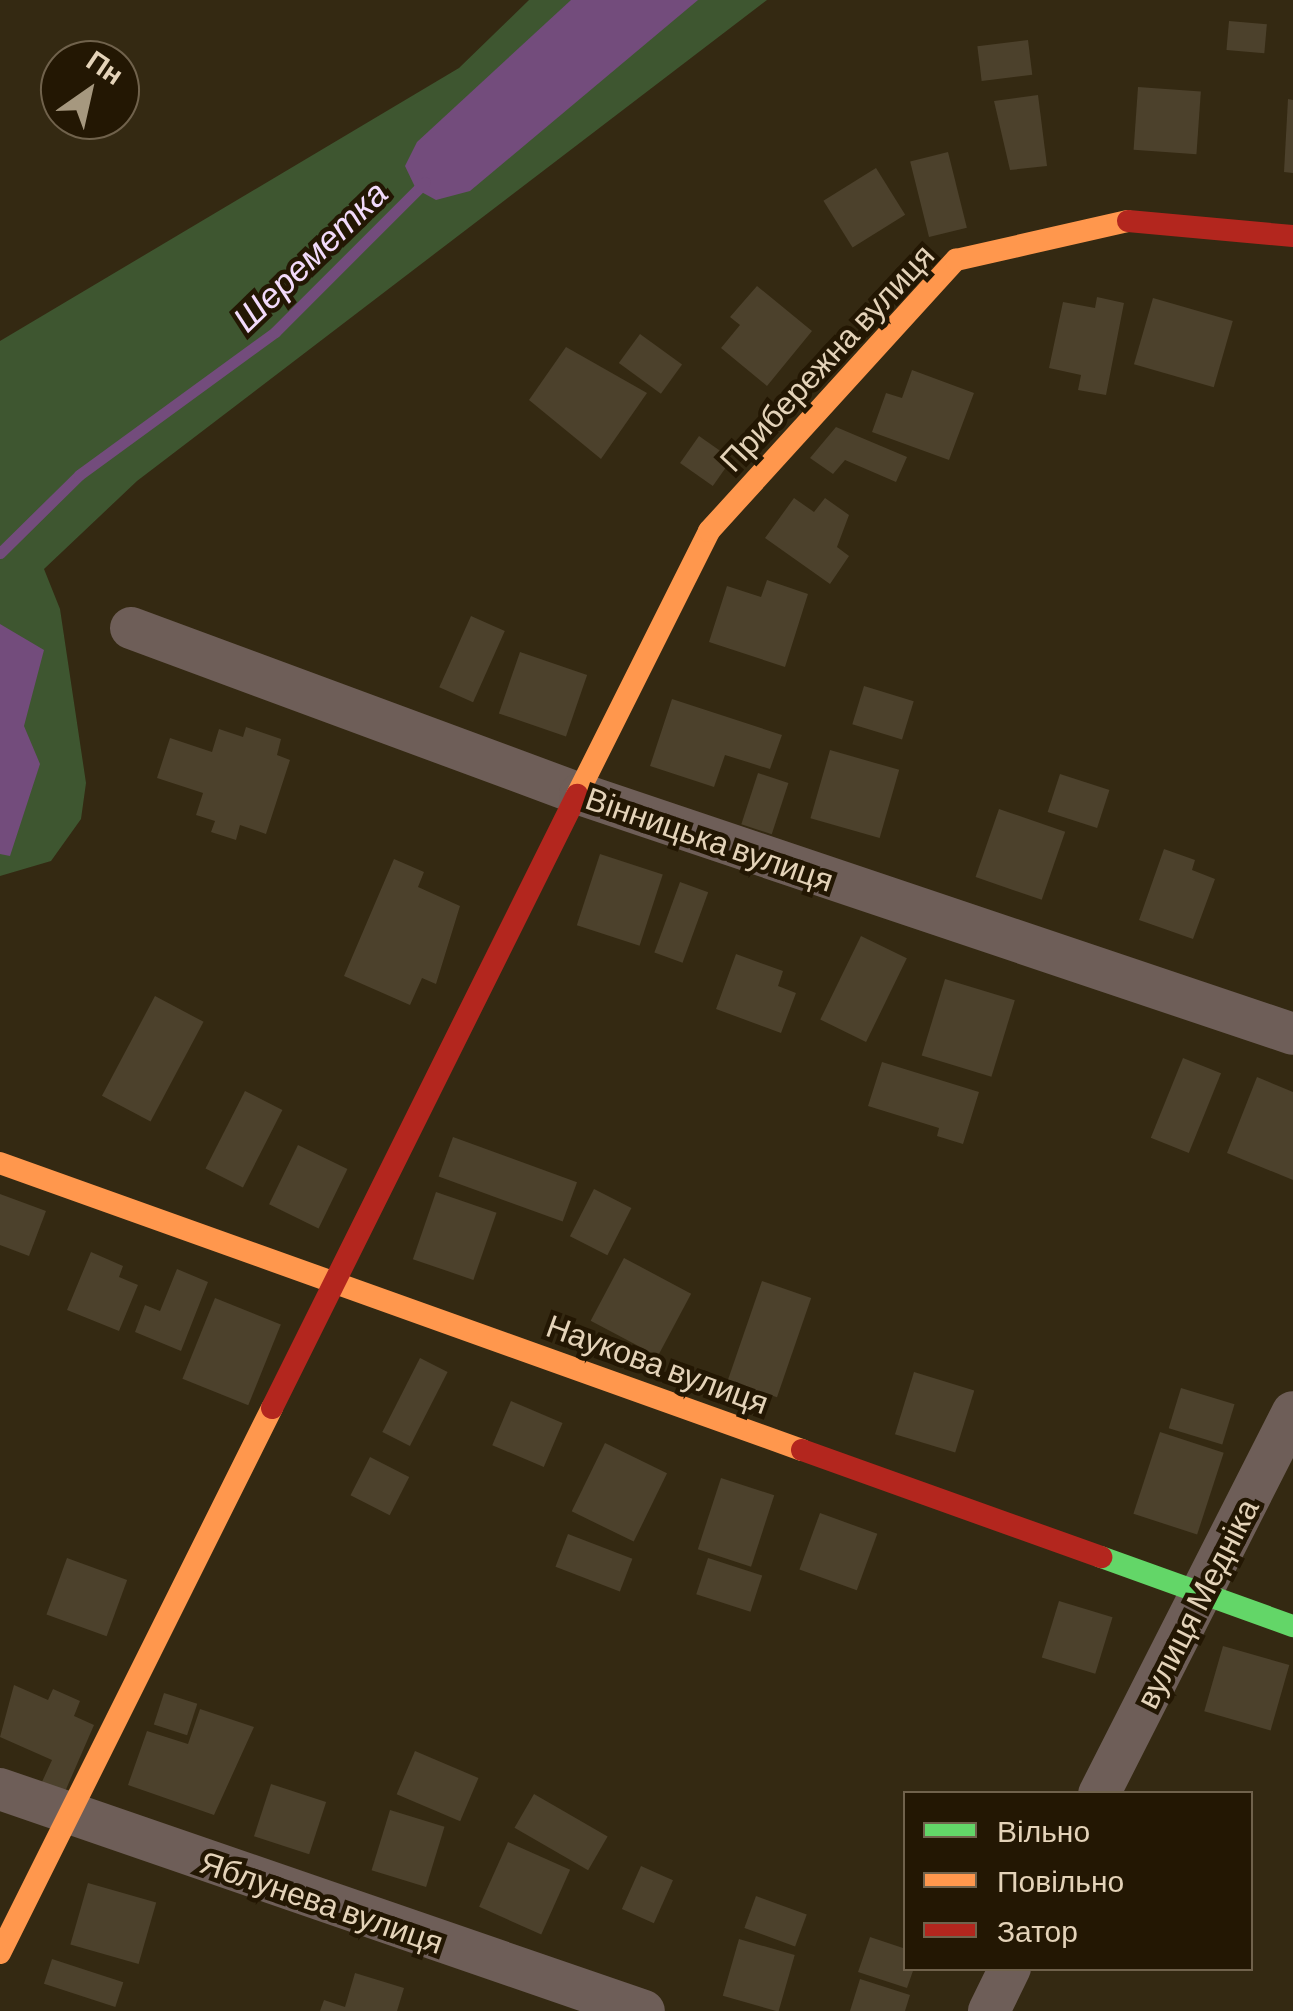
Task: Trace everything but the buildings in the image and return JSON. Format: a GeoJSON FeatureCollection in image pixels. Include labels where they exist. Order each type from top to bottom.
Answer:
{"type":"FeatureCollection","features":[{"type":"Feature","properties":{"kind":"street","name":"Прибережна вулиця"},"geometry":{"type":"LineString","coordinates":[[0,1954],[708,530],[956,260],[1124,222],[1293,236]]}},
{"type":"Feature","properties":{"kind":"street","name":"Вінницька вулиця"},"geometry":{"type":"LineString","coordinates":[[131,628],[580,794],[1293,1034]]}},
{"type":"Feature","properties":{"kind":"street","name":"Наукова вулиця"},"geometry":{"type":"LineString","coordinates":[[0,1163],[1293,1626]]}},
{"type":"Feature","properties":{"kind":"street","name":"вулиця Медніка"},"geometry":{"type":"LineString","coordinates":[[1101,1791],[1293,1412]]}},
{"type":"Feature","properties":{"kind":"street","name":"Яблунева вулиця"},"geometry":{"type":"LineString","coordinates":[[0,1790],[644,2011]]}},
{"type":"Feature","properties":{"kind":"street"},"geometry":{"type":"LineString","coordinates":[[988,2011],[1008,1971]]}},
{"type":"Feature","properties":{"kind":"green space"},"geometry":{"type":"Polygon","coordinates":[[[529,0],[767,0],[137,481],[44,569],[60,609],[86,783],[81,819],[51,861],[0,876],[0,341],[459,68],[529,0]]]}},
{"type":"Feature","properties":{"kind":"shaded area"},"geometry":{"type":"Polygon","coordinates":[[[571,0],[698,0],[470,191],[436,200],[416,189],[405,166],[417,142],[571,0]]]}},
{"type":"Feature","properties":{"kind":"shaded area"},"geometry":{"type":"Polygon","coordinates":[[[0,624],[44,650],[24,726],[40,764],[10,856],[0,854],[0,624]]]}},
{"type":"Feature","properties":{"kind":"waterway","name":"Шереметка"},"geometry":{"type":"LineString","coordinates":[[0,553],[79,475],[275,332],[425,182]]}},
{"type":"Feature","properties":{"kind":"traffic: fast"},"geometry":{"type":"LineString","coordinates":[[1101,1557],[1293,1626]]}},
{"type":"Feature","properties":{"kind":"traffic: slow"},"geometry":{"type":"LineString","coordinates":[[577,795],[709,531],[956,260],[1128,221]]}},
{"type":"Feature","properties":{"kind":"traffic: slow"},"geometry":{"type":"LineString","coordinates":[[0,1163],[802,1450]]}},
{"type":"Feature","properties":{"kind":"traffic: slow"},"geometry":{"type":"LineString","coordinates":[[0,1953],[272,1408]]}},
{"type":"Feature","properties":{"kind":"traffic: jam"},"geometry":{"type":"LineString","coordinates":[[1128,221],[1293,236]]}},
{"type":"Feature","properties":{"kind":"traffic: jam"},"geometry":{"type":"LineString","coordinates":[[272,1408],[577,795]]}},
{"type":"Feature","properties":{"kind":"traffic: jam"},"geometry":{"type":"LineString","coordinates":[[802,1450],[1101,1557]]}}]}
